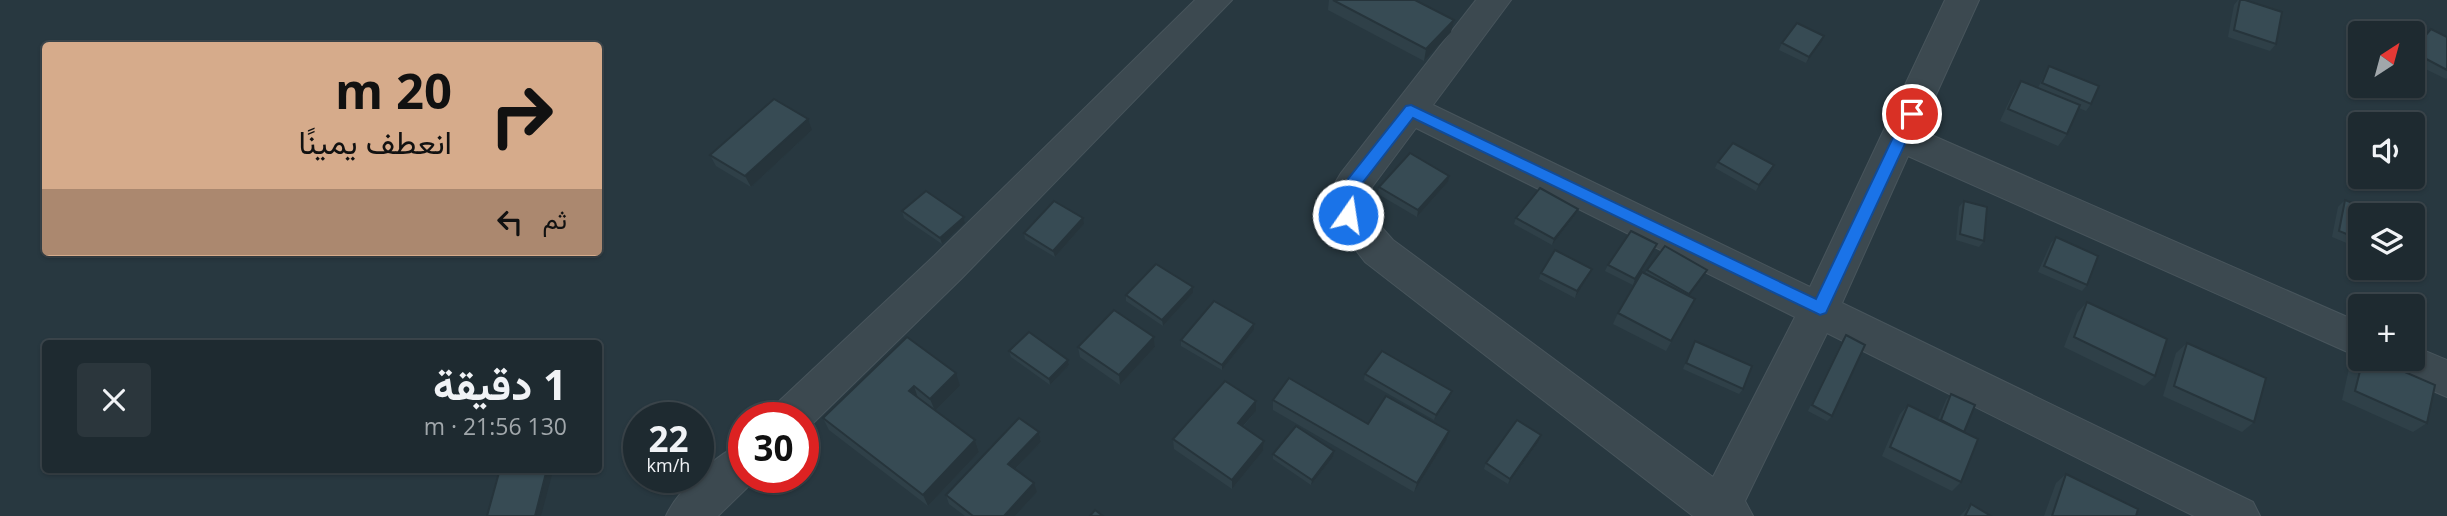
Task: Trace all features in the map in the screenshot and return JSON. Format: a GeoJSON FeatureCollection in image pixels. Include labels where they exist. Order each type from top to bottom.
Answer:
{"type":"FeatureCollection","features":[{"type":"Feature","properties":{"kind":"street"},"geometry":{"type":"LineString","coordinates":[[807,402],[958,257],[1215,0]]}},
{"type":"Feature","properties":{"kind":"street"},"geometry":{"type":"LineString","coordinates":[[1494,0],[1354,183],[1348,215],[1379,251],[1722,514],[1901,137],[1962,0]]}},
{"type":"Feature","properties":{"kind":"street"},"geometry":{"type":"LineString","coordinates":[[1411,110],[1820,308],[2238,516]]}},
{"type":"Feature","properties":{"kind":"street"},"geometry":{"type":"LineString","coordinates":[[1901,137],[2348,335]]}},
{"type":"Feature","properties":{"kind":"street"},"geometry":{"type":"LineString","coordinates":[[2425,369],[2447,379]]}},
{"type":"Feature","properties":{"kind":"street"},"geometry":{"type":"LineString","coordinates":[[695,514],[728,479]]}},
{"type":"Feature","properties":{"kind":"building"},"geometry":{"type":"Polygon","coordinates":[[[1333,0],[1415,0],[1454,20],[1426,49],[1333,0]]]}},
{"type":"Feature","properties":{"kind":"building"},"geometry":{"type":"Polygon","coordinates":[[[2240,0],[2282,12],[2276,44],[2234,30],[2240,0]]]}},
{"type":"Feature","properties":{"kind":"building"},"geometry":{"type":"Polygon","coordinates":[[[1797,23],[1824,36],[1809,57],[1782,43],[1797,23]]]}},
{"type":"Feature","properties":{"kind":"building"},"geometry":{"type":"Polygon","coordinates":[[[2431,29],[2447,37],[2447,70],[2426,59],[2426,35],[2431,29]]]}},
{"type":"Feature","properties":{"kind":"building"},"geometry":{"type":"Polygon","coordinates":[[[2049,66],[2099,86],[2091,104],[2042,83],[2049,66]]]}},
{"type":"Feature","properties":{"kind":"building"},"geometry":{"type":"Polygon","coordinates":[[[2021,81],[2080,105],[2067,134],[2008,109],[2021,81]]]}},
{"type":"Feature","properties":{"kind":"building"},"geometry":{"type":"Polygon","coordinates":[[[774,99],[808,119],[745,176],[710,155],[774,99]]]}},
{"type":"Feature","properties":{"kind":"building"},"geometry":{"type":"Polygon","coordinates":[[[1733,143],[1774,165],[1759,185],[1718,162],[1733,143]]]}},
{"type":"Feature","properties":{"kind":"building"},"geometry":{"type":"Polygon","coordinates":[[[1410,153],[1449,176],[1418,210],[1379,187],[1410,153]]]}},
{"type":"Feature","properties":{"kind":"building"},"geometry":{"type":"Polygon","coordinates":[[[1540,188],[1578,209],[1554,239],[1516,218],[1540,188]]]}},
{"type":"Feature","properties":{"kind":"building"},"geometry":{"type":"Polygon","coordinates":[[[926,191],[964,217],[940,238],[902,211],[926,191]]]}},
{"type":"Feature","properties":{"kind":"building"},"geometry":{"type":"Polygon","coordinates":[[[2345,200],[2353,203],[2348,203],[2348,235],[2339,231],[2345,200]]]}},
{"type":"Feature","properties":{"kind":"building"},"geometry":{"type":"Polygon","coordinates":[[[1054,201],[1083,218],[1053,251],[1024,233],[1054,201]]]}},
{"type":"Feature","properties":{"kind":"building"},"geometry":{"type":"Polygon","coordinates":[[[1964,201],[1987,207],[1984,241],[1960,234],[1964,201]]]}},
{"type":"Feature","properties":{"kind":"building"},"geometry":{"type":"Polygon","coordinates":[[[1631,231],[1657,244],[1635,279],[1608,265],[1631,231]]]}},
{"type":"Feature","properties":{"kind":"building"},"geometry":{"type":"Polygon","coordinates":[[[2056,237],[2098,256],[2087,285],[2044,266],[2056,237]]]}},
{"type":"Feature","properties":{"kind":"building"},"geometry":{"type":"Polygon","coordinates":[[[1665,246],[1707,270],[1689,294],[1647,270],[1665,246]]]}},
{"type":"Feature","properties":{"kind":"building"},"geometry":{"type":"Polygon","coordinates":[[[1555,250],[1592,269],[1577,291],[1541,273],[1555,250]]]}},
{"type":"Feature","properties":{"kind":"building"},"geometry":{"type":"Polygon","coordinates":[[[1156,264],[1193,287],[1162,320],[1126,295],[1156,264]]]}},
{"type":"Feature","properties":{"kind":"building"},"geometry":{"type":"Polygon","coordinates":[[[1642,272],[1695,299],[1671,341],[1618,313],[1642,272]]]}},
{"type":"Feature","properties":{"kind":"building"},"geometry":{"type":"Polygon","coordinates":[[[1214,301],[1254,324],[1222,365],[1181,340],[1214,301]]]}},
{"type":"Feature","properties":{"kind":"building"},"geometry":{"type":"Polygon","coordinates":[[[2087,302],[2167,339],[2155,376],[2074,337],[2087,302]]]}},
{"type":"Feature","properties":{"kind":"building"},"geometry":{"type":"Polygon","coordinates":[[[1114,310],[1154,337],[1119,375],[1078,347],[1114,310]]]}},
{"type":"Feature","properties":{"kind":"building"},"geometry":{"type":"Polygon","coordinates":[[[1029,332],[1068,360],[1049,379],[1009,351],[1029,332]]]}},
{"type":"Feature","properties":{"kind":"building"},"geometry":{"type":"Polygon","coordinates":[[[1846,335],[1865,345],[1832,416],[1812,405],[1846,335]]]}},
{"type":"Feature","properties":{"kind":"building"},"geometry":{"type":"Polygon","coordinates":[[[907,337],[956,373],[930,399],[914,386],[909,391],[975,440],[923,495],[823,418],[907,337]]]}},
{"type":"Feature","properties":{"kind":"building"},"geometry":{"type":"Polygon","coordinates":[[[1695,341],[1752,366],[1743,389],[1686,363],[1695,341]]]}},
{"type":"Feature","properties":{"kind":"building"},"geometry":{"type":"Polygon","coordinates":[[[2187,343],[2266,378],[2254,422],[2174,386],[2187,343]]]}},
{"type":"Feature","properties":{"kind":"building"},"geometry":{"type":"Polygon","coordinates":[[[1382,351],[1452,391],[1436,415],[1365,374],[1382,351]]]}},
{"type":"Feature","properties":{"kind":"building"},"geometry":{"type":"Polygon","coordinates":[[[2360,371],[2403,371],[2435,385],[2427,423],[2355,391],[2360,371]]]}},
{"type":"Feature","properties":{"kind":"building"},"geometry":{"type":"Polygon","coordinates":[[[1289,378],[1368,424],[1386,396],[1449,431],[1417,483],[1273,400],[1289,378]]]}},
{"type":"Feature","properties":{"kind":"building"},"geometry":{"type":"Polygon","coordinates":[[[1225,381],[1256,401],[1238,423],[1264,441],[1232,480],[1173,439],[1225,381]]]}},
{"type":"Feature","properties":{"kind":"building"},"geometry":{"type":"Polygon","coordinates":[[[1951,394],[1975,405],[1964,432],[1941,420],[1951,394]]]}},
{"type":"Feature","properties":{"kind":"building"},"geometry":{"type":"Polygon","coordinates":[[[1908,405],[1978,439],[1961,482],[1890,447],[1908,405]]]}},
{"type":"Feature","properties":{"kind":"building"},"geometry":{"type":"Polygon","coordinates":[[[1019,418],[1039,432],[1008,464],[1034,483],[1004,516],[973,516],[946,495],[1019,418]]]}},
{"type":"Feature","properties":{"kind":"building"},"geometry":{"type":"Polygon","coordinates":[[[1517,420],[1541,435],[1510,479],[1486,463],[1517,420]]]}},
{"type":"Feature","properties":{"kind":"building"},"geometry":{"type":"Polygon","coordinates":[[[1296,426],[1334,451],[1312,480],[1273,454],[1296,426]]]}},
{"type":"Feature","properties":{"kind":"building"},"geometry":{"type":"Polygon","coordinates":[[[499,473],[546,473],[535,516],[487,516],[499,473]]]}},
{"type":"Feature","properties":{"kind":"building"},"geometry":{"type":"Polygon","coordinates":[[[2066,474],[2138,509],[2136,516],[2052,516],[2066,474]]]}},
{"type":"Feature","properties":{"kind":"building"},"geometry":{"type":"Polygon","coordinates":[[[1971,504],[1991,516],[1965,516],[1971,504]]]}},
{"type":"Feature","properties":{"kind":"building"},"geometry":{"type":"Polygon","coordinates":[[[1095,510],[1103,516],[1090,516],[1095,510]]]}},
{"type":"Feature","properties":{"kind":"route"},"geometry":{"type":"LineString","coordinates":[[1348,215],[1354,183],[1411,110],[1820,308],[1912,114]]}}]}
